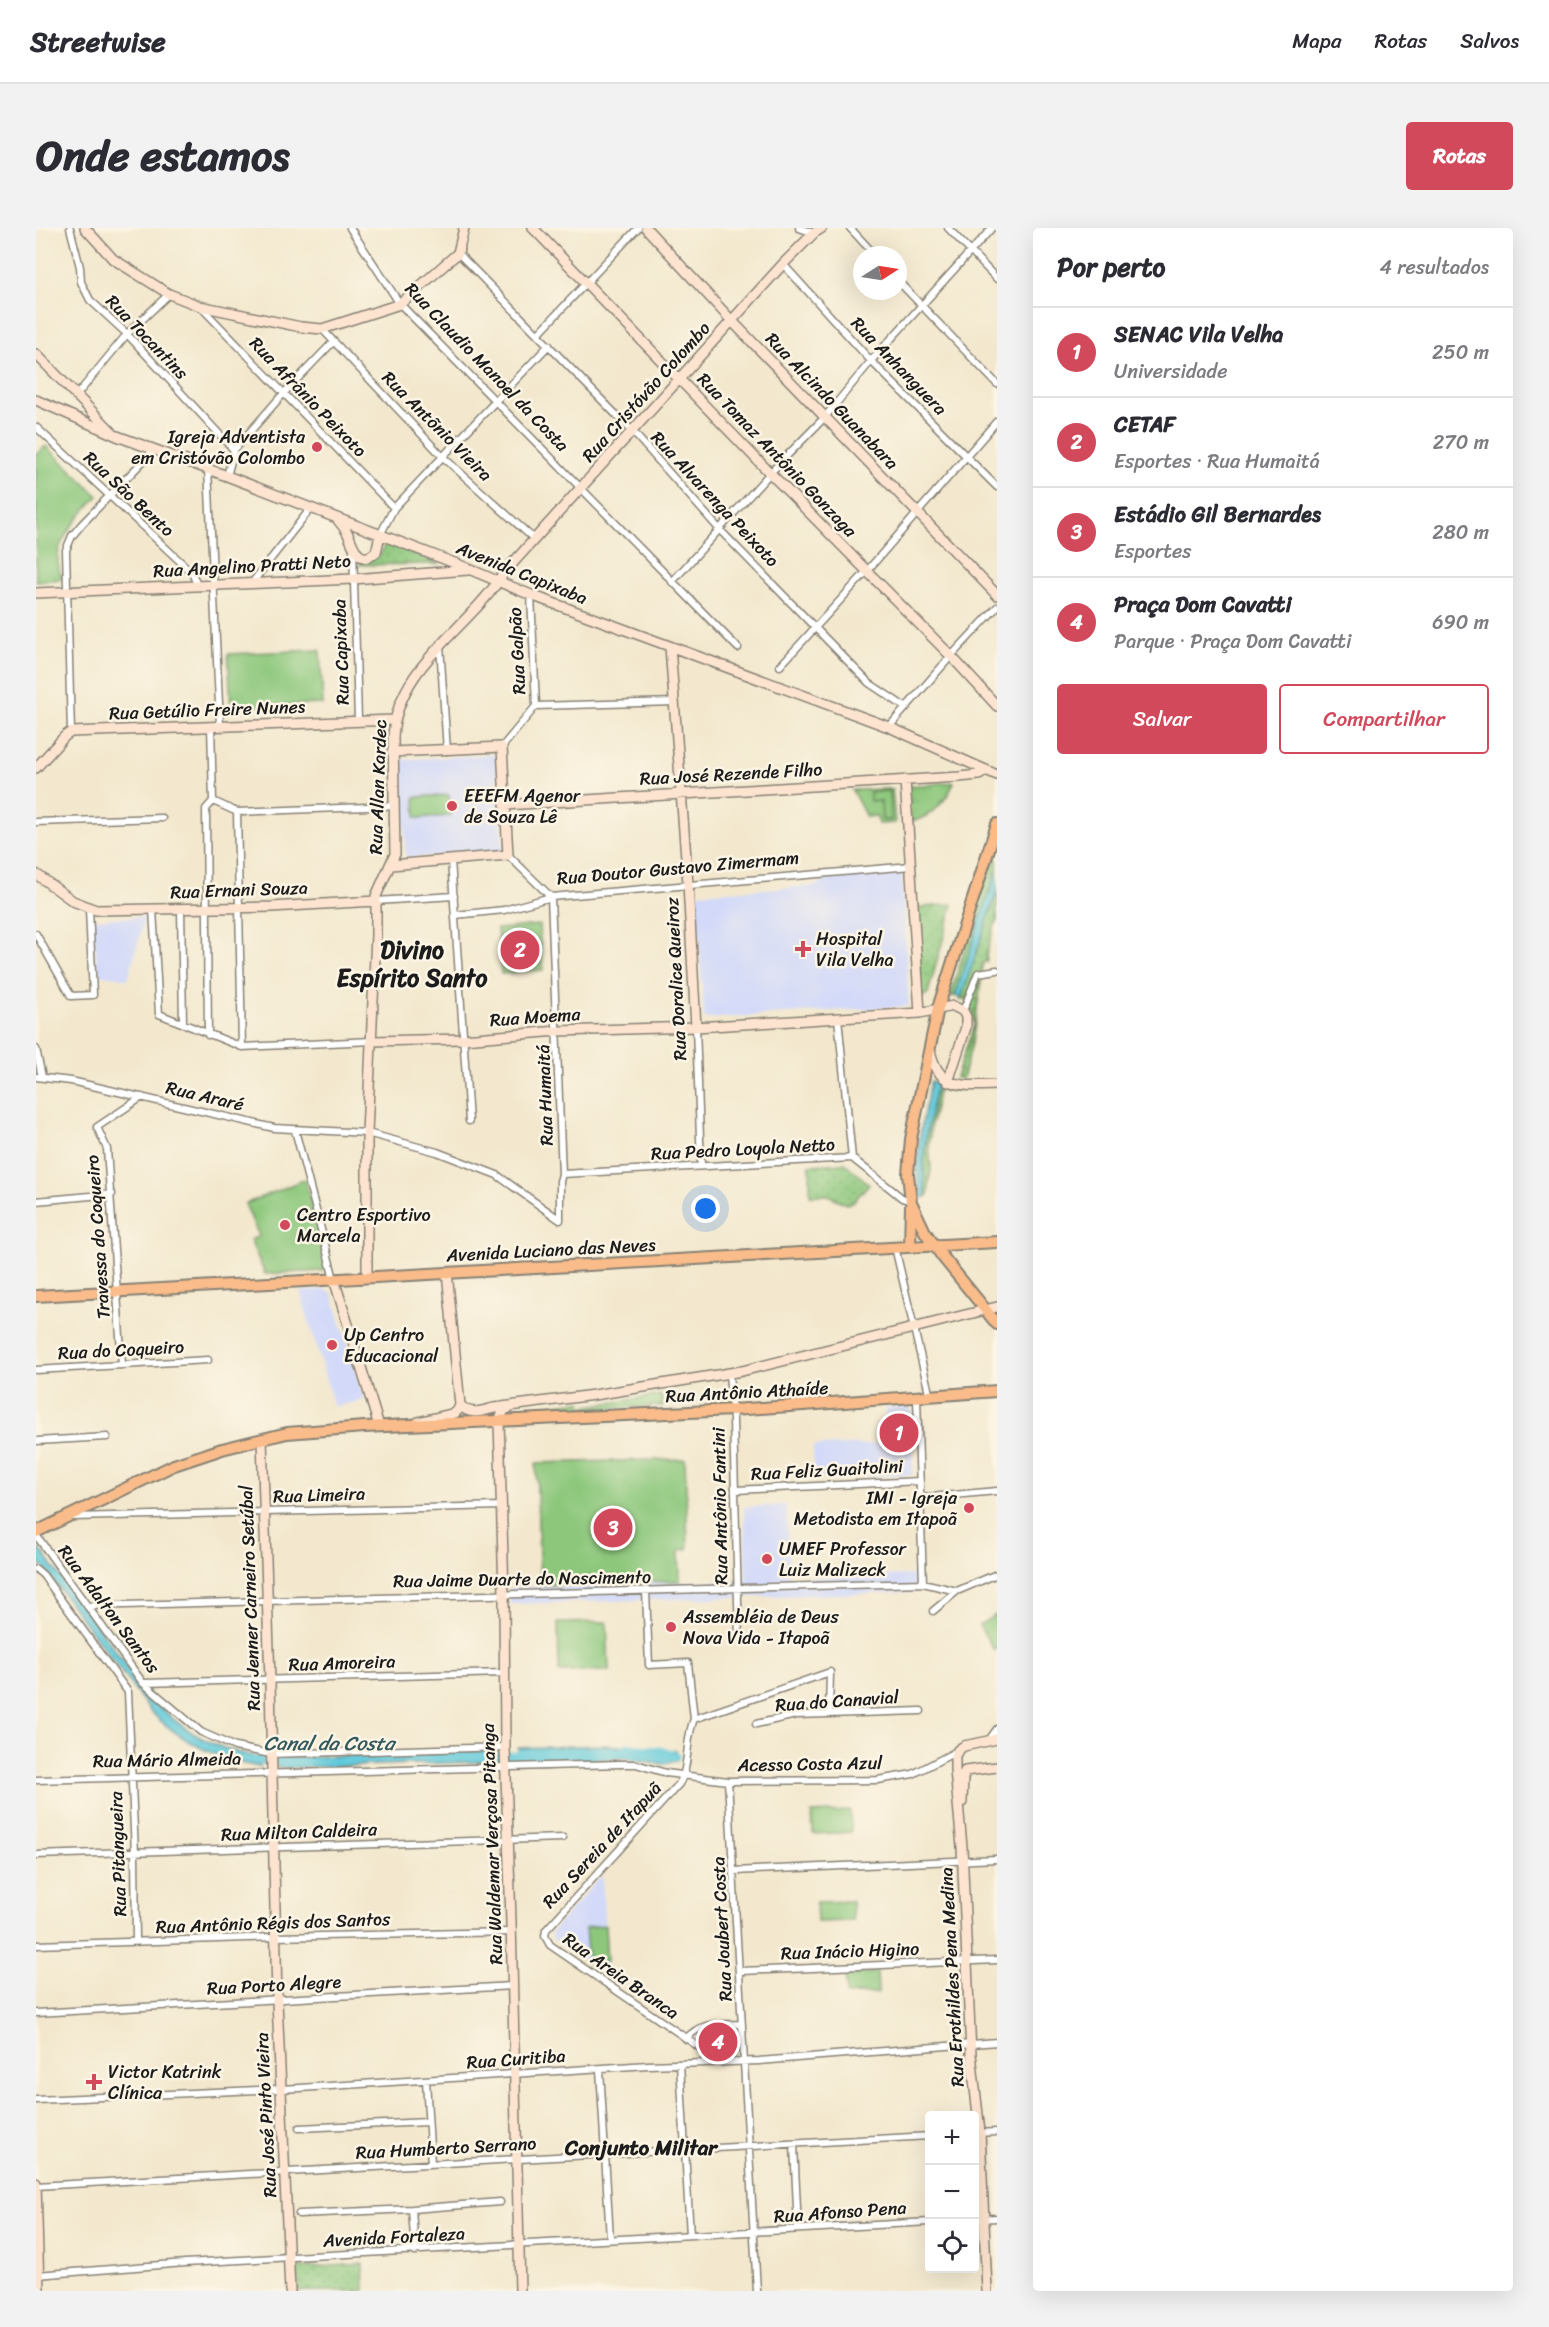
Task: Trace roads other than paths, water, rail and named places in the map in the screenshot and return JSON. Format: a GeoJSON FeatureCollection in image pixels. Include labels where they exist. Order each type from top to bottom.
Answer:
{"type":"FeatureCollection","features":[{"type":"Feature","properties":{"kind":"main road"},"geometry":{"type":"LineString","coordinates":[[910,1246],[911,1202],[908,1181],[910,1149],[929,1048],[938,1008],[997,824]]}},
{"type":"Feature","properties":{"kind":"main road"},"geometry":{"type":"LineString","coordinates":[[911,1202],[934,1245],[997,1324]]}},
{"type":"Feature","properties":{"kind":"main road","name":"Avenida Luciano das Neves"},"geometry":{"type":"LineString","coordinates":[[36,1296],[997,1242]]}},
{"type":"Feature","properties":{"kind":"main road","name":"Rua Antônio Athaíde"},"geometry":{"type":"LineString","coordinates":[[36,1533],[174,1465],[287,1433],[379,1426],[732,1410],[997,1391]]}},
{"type":"Feature","properties":{"kind":"main road"},"geometry":{"type":"LineString","coordinates":[[946,1396],[997,1398]]}},
{"type":"Feature","properties":{"kind":"street","name":"Rua Tocantins"},"geometry":{"type":"LineString","coordinates":[[70,228],[81,282],[90,300],[127,334],[234,450]]}},
{"type":"Feature","properties":{"kind":"street"},"geometry":{"type":"LineString","coordinates":[[85,228],[113,259],[169,294],[200,306],[301,327],[322,328],[400,304],[458,254],[464,228]]}},
{"type":"Feature","properties":{"kind":"street","name":"Rua Claudio Manoel da Costa"},"geometry":{"type":"LineString","coordinates":[[350,228],[400,304],[738,648]]}},
{"type":"Feature","properties":{"kind":"street","name":"Rua Tomaz Antônio Gonzaga"},"geometry":{"type":"LineString","coordinates":[[533,228],[951,656],[997,706]]}},
{"type":"Feature","properties":{"kind":"street"},"geometry":{"type":"LineString","coordinates":[[538,334],[638,228]]}},
{"type":"Feature","properties":{"kind":"street","name":"Rua Alcindo Guanabara"},"geometry":{"type":"LineString","coordinates":[[646,228],[732,321],[997,595]]}},
{"type":"Feature","properties":{"kind":"street"},"geometry":{"type":"LineString","coordinates":[[799,228],[818,231]]}},
{"type":"Feature","properties":{"kind":"street"},"geometry":{"type":"LineString","coordinates":[[850,228],[866,246]]}},
{"type":"Feature","properties":{"kind":"street"},"geometry":{"type":"LineString","coordinates":[[948,228],[997,279]]}},
{"type":"Feature","properties":{"kind":"street"},"geometry":{"type":"LineString","coordinates":[[672,582],[770,473],[825,417],[872,361],[992,228]]}},
{"type":"Feature","properties":{"kind":"street","name":"Rua Cristóvão Colombo"},"geometry":{"type":"LineString","coordinates":[[498,582],[783,264],[818,231]]}},
{"type":"Feature","properties":{"kind":"street","name":"Rua Alvarenga Peixoto"},"geometry":{"type":"LineString","coordinates":[[458,254],[633,432],[720,530],[816,626],[868,683],[905,707]]}},
{"type":"Feature","properties":{"kind":"street","name":"Rua Anhanguera"},"geometry":{"type":"LineString","coordinates":[[783,264],[872,361],[997,487]]}},
{"type":"Feature","properties":{"kind":"street"},"geometry":{"type":"LineString","coordinates":[[907,291],[997,384]]}},
{"type":"Feature","properties":{"kind":"street"},"geometry":{"type":"LineString","coordinates":[[62,413],[70,409],[76,396],[127,334],[169,294]]}},
{"type":"Feature","properties":{"kind":"street","name":"Rua Afrânio Peixoto"},"geometry":{"type":"LineString","coordinates":[[200,306],[394,508]]}},
{"type":"Feature","properties":{"kind":"street","name":"Rua Antõnio Vieira"},"geometry":{"type":"LineString","coordinates":[[322,328],[443,457],[535,540]]}},
{"type":"Feature","properties":{"kind":"street"},"geometry":{"type":"LineString","coordinates":[[227,476],[234,450],[334,341]]}},
{"type":"Feature","properties":{"kind":"street"},"geometry":{"type":"LineString","coordinates":[[337,518],[346,530],[353,547],[361,556],[373,555],[394,508],[549,345]]}},
{"type":"Feature","properties":{"kind":"street"},"geometry":{"type":"LineString","coordinates":[[36,354],[117,436]]}},
{"type":"Feature","properties":{"kind":"street","name":"Avenida Capixaba"},"geometry":{"type":"LineString","coordinates":[[36,400],[117,436],[208,468],[531,595],[889,727],[997,775]]}},
{"type":"Feature","properties":{"kind":"street"},"geometry":{"type":"LineString","coordinates":[[780,666],[867,571],[997,421]]}},
{"type":"Feature","properties":{"kind":"street","name":"Rua São Bento"},"geometry":{"type":"LineString","coordinates":[[36,427],[184,565],[193,575],[197,585]]}},
{"type":"Feature","properties":{"kind":"street"},"geometry":{"type":"LineString","coordinates":[[36,768],[71,732],[66,550],[72,536],[82,524],[154,450]]}},
{"type":"Feature","properties":{"kind":"street"},"geometry":{"type":"LineString","coordinates":[[208,468],[215,726],[213,801],[206,809],[208,1035]]}},
{"type":"Feature","properties":{"kind":"street"},"geometry":{"type":"LineString","coordinates":[[251,584],[311,508]]}},
{"type":"Feature","properties":{"kind":"street","name":"Rua Capixaba"},"geometry":{"type":"LineString","coordinates":[[353,547],[358,720]]}},
{"type":"Feature","properties":{"kind":"street","name":"Rua Angelino Pratti Neto"},"geometry":{"type":"LineString","coordinates":[[36,593],[353,579],[469,570]]}},
{"type":"Feature","properties":{"kind":"street","name":"Rua Allan Kardec"},"geometry":{"type":"LineString","coordinates":[[367,1277],[368,1133],[376,896],[391,865],[395,848],[392,752],[394,720],[407,688],[440,645],[498,582]]}},
{"type":"Feature","properties":{"kind":"street","name":"Rua Galpão"},"geometry":{"type":"LineString","coordinates":[[531,595],[536,706]]}},
{"type":"Feature","properties":{"kind":"street"},"geometry":{"type":"LineString","coordinates":[[889,727],[997,607]]}},
{"type":"Feature","properties":{"kind":"street"},"geometry":{"type":"LineString","coordinates":[[440,645],[447,751]]}},
{"type":"Feature","properties":{"kind":"street","name":"Rua Doralice Queiroz"},"geometry":{"type":"LineString","coordinates":[[670,646],[688,884],[701,1166]]}},
{"type":"Feature","properties":{"kind":"street"},"geometry":{"type":"LineString","coordinates":[[391,865],[508,855],[502,747],[536,706],[675,702]]}},
{"type":"Feature","properties":{"kind":"street","name":"Rua Getúlio Freire Nunes"},"geometry":{"type":"LineString","coordinates":[[71,732],[394,720]]}},
{"type":"Feature","properties":{"kind":"street"},"geometry":{"type":"LineString","coordinates":[[392,752],[502,747]]}},
{"type":"Feature","properties":{"kind":"street"},"geometry":{"type":"LineString","coordinates":[[958,777],[971,764]]}},
{"type":"Feature","properties":{"kind":"street","name":"Rua José Rezende Filho"},"geometry":{"type":"LineString","coordinates":[[505,805],[958,777],[979,775],[986,770]]}},
{"type":"Feature","properties":{"kind":"street"},"geometry":{"type":"LineString","coordinates":[[905,780],[920,1013],[929,1019],[933,1029]]}},
{"type":"Feature","properties":{"kind":"street"},"geometry":{"type":"LineString","coordinates":[[213,801],[237,812],[394,806]]}},
{"type":"Feature","properties":{"kind":"street"},"geometry":{"type":"LineString","coordinates":[[237,812],[242,1047]]}},
{"type":"Feature","properties":{"kind":"street"},"geometry":{"type":"LineString","coordinates":[[37,821],[162,818]]}},
{"type":"Feature","properties":{"kind":"street","name":"Rua Doutor Gustavo Zimermam"},"geometry":{"type":"LineString","coordinates":[[508,855],[551,897],[911,866]]}},
{"type":"Feature","properties":{"kind":"street"},"geometry":{"type":"LineString","coordinates":[[451,860],[468,1121]]}},
{"type":"Feature","properties":{"kind":"street"},"geometry":{"type":"LineString","coordinates":[[36,874],[73,901],[89,909],[93,995],[71,996],[36,934]]}},
{"type":"Feature","properties":{"kind":"street","name":"Rua Ernani Souza"},"geometry":{"type":"LineString","coordinates":[[89,909],[238,907],[454,896]]}},
{"type":"Feature","properties":{"kind":"street"},"geometry":{"type":"LineString","coordinates":[[455,915],[504,910],[551,897]]}},
{"type":"Feature","properties":{"kind":"street","name":"Rua Humaitá"},"geometry":{"type":"LineString","coordinates":[[551,897],[562,1174],[560,1220]]}},
{"type":"Feature","properties":{"kind":"street"},"geometry":{"type":"LineString","coordinates":[[181,908],[183,1023]]}},
{"type":"Feature","properties":{"kind":"street","name":"Rua Moema"},"geometry":{"type":"LineString","coordinates":[[153,909],[159,1014],[242,1047],[463,1039],[558,1031],[696,1027],[920,1013],[938,1008]]}},
{"type":"Feature","properties":{"kind":"street"},"geometry":{"type":"LineString","coordinates":[[963,1011],[978,973],[997,970]]}},
{"type":"Feature","properties":{"kind":"street"},"geometry":{"type":"LineString","coordinates":[[938,1008],[953,1006],[963,1011],[966,1017],[966,1027],[948,1082]]}},
{"type":"Feature","properties":{"kind":"street"},"geometry":{"type":"LineString","coordinates":[[838,1018],[852,1158]]}},
{"type":"Feature","properties":{"kind":"street"},"geometry":{"type":"LineString","coordinates":[[929,1048],[934,1063],[948,1082],[960,1086],[997,1085]]}},
{"type":"Feature","properties":{"kind":"street"},"geometry":{"type":"LineString","coordinates":[[36,1049],[39,1077]]}},
{"type":"Feature","properties":{"kind":"street","name":"Rua Araré"},"geometry":{"type":"LineString","coordinates":[[39,1077],[142,1096],[274,1128],[368,1133],[437,1152],[497,1175],[560,1220]]}},
{"type":"Feature","properties":{"kind":"street","name":"Travessa do Coqueiro"},"geometry":{"type":"LineString","coordinates":[[122,1365],[112,1194],[107,1149],[97,1127],[142,1096]]}},
{"type":"Feature","properties":{"kind":"street"},"geometry":{"type":"LineString","coordinates":[[295,1130],[334,1279],[379,1426]]}},
{"type":"Feature","properties":{"kind":"street","name":"Rua Pedro Loyola Netto"},"geometry":{"type":"LineString","coordinates":[[562,1174],[852,1158],[902,1198],[911,1202]]}},
{"type":"Feature","properties":{"kind":"street"},"geometry":{"type":"LineString","coordinates":[[36,1201],[112,1194]]}},
{"type":"Feature","properties":{"kind":"street"},"geometry":{"type":"LineString","coordinates":[[895,1247],[930,1396]]}},
{"type":"Feature","properties":{"kind":"street"},"geometry":{"type":"LineString","coordinates":[[414,1425],[427,1419],[455,1413],[460,1405],[447,1272]]}},
{"type":"Feature","properties":{"kind":"street"},"geometry":{"type":"LineString","coordinates":[[460,1405],[472,1412],[729,1374],[997,1308]]}},
{"type":"Feature","properties":{"kind":"street","name":"Rua do Coqueiro"},"geometry":{"type":"LineString","coordinates":[[36,1370],[208,1360]]}},
{"type":"Feature","properties":{"kind":"street","name":"Rua Antônio Fantini"},"geometry":{"type":"LineString","coordinates":[[729,1374],[736,1490],[739,1638]]}},
{"type":"Feature","properties":{"kind":"street"},"geometry":{"type":"LineString","coordinates":[[917,1398],[923,1583]]}},
{"type":"Feature","properties":{"kind":"street"},"geometry":{"type":"LineString","coordinates":[[499,1421],[504,1410],[516,1405]]}},
{"type":"Feature","properties":{"kind":"street","name":"Rua Waldemar Verçosa Pitanga"},"geometry":{"type":"LineString","coordinates":[[499,1421],[504,1594],[505,1749],[512,1932],[520,2291]]}},
{"type":"Feature","properties":{"kind":"street"},"geometry":{"type":"LineString","coordinates":[[36,1441],[107,1437]]}},
{"type":"Feature","properties":{"kind":"street","name":"Rua Jenner Carneiro Setúbal"},"geometry":{"type":"LineString","coordinates":[[262,1439],[275,1936]]}},
{"type":"Feature","properties":{"kind":"street","name":"Rua Feliz Guaitolini"},"geometry":{"type":"LineString","coordinates":[[736,1490],[920,1481]]}},
{"type":"Feature","properties":{"kind":"street"},"geometry":{"type":"LineString","coordinates":[[920,1498],[997,1491]]}},
{"type":"Feature","properties":{"kind":"street","name":"Rua Limeira"},"geometry":{"type":"LineString","coordinates":[[65,1518],[502,1506]]}},
{"type":"Feature","properties":{"kind":"street","name":"Rua Adalton Santos"},"geometry":{"type":"LineString","coordinates":[[36,1533],[143,1683],[201,1732],[235,1747],[271,1756],[505,1749]]}},
{"type":"Feature","properties":{"kind":"street","name":"Rua Adalton Santos"},"geometry":{"type":"LineString","coordinates":[[36,1569],[43,1575],[126,1686],[128,1693]]}},
{"type":"Feature","properties":{"kind":"street"},"geometry":{"type":"LineString","coordinates":[[933,1611],[957,1591],[997,1574]]}},
{"type":"Feature","properties":{"kind":"street","name":"Rua Jaime Duarte do Nascimento"},"geometry":{"type":"LineString","coordinates":[[87,1606],[923,1583],[957,1591]]}},
{"type":"Feature","properties":{"kind":"street"},"geometry":{"type":"LineString","coordinates":[[646,1591],[649,1665],[688,1664],[693,1719],[689,1731],[683,1775]]}},
{"type":"Feature","properties":{"kind":"street"},"geometry":{"type":"LineString","coordinates":[[693,1719],[759,1694],[830,1672],[829,1714]]}},
{"type":"Feature","properties":{"kind":"street","name":"Rua Amoreira"},"geometry":{"type":"LineString","coordinates":[[143,1683],[505,1673]]}},
{"type":"Feature","properties":{"kind":"street","name":"Rua Pitangueira"},"geometry":{"type":"LineString","coordinates":[[128,1693],[135,1853],[136,1941]]}},
{"type":"Feature","properties":{"kind":"street","name":"Rua do Canavial"},"geometry":{"type":"LineString","coordinates":[[756,1724],[789,1716],[921,1711]]}},
{"type":"Feature","properties":{"kind":"street"},"geometry":{"type":"LineString","coordinates":[[958,1750],[964,1746],[993,1739],[997,1729]]}},
{"type":"Feature","properties":{"kind":"street","name":"Rua Erothildes Pena Medina"},"geometry":{"type":"LineString","coordinates":[[958,1750],[955,1756],[955,1770],[962,1847],[966,1961],[976,2111]]}},
{"type":"Feature","properties":{"kind":"street","name":"Acesso Costa Azul"},"geometry":{"type":"LineString","coordinates":[[728,1781],[878,1780],[913,1774],[958,1750]]}},
{"type":"Feature","properties":{"kind":"street","name":"Rua Mário Almeida"},"geometry":{"type":"LineString","coordinates":[[36,1780],[271,1771],[636,1764],[666,1773],[728,1781]]}},
{"type":"Feature","properties":{"kind":"street"},"geometry":{"type":"LineString","coordinates":[[962,1847],[965,1771],[997,1767]]}},
{"type":"Feature","properties":{"kind":"street","name":"Rua Sereia de Itapuã"},"geometry":{"type":"LineString","coordinates":[[544,1936],[547,1927],[679,1784],[683,1775]]}},
{"type":"Feature","properties":{"kind":"street","name":"Rua Joubert Costa"},"geometry":{"type":"LineString","coordinates":[[728,1781],[741,1971],[748,2147],[758,2291]]}},
{"type":"Feature","properties":{"kind":"street","name":"Rua Milton Caldeira"},"geometry":{"type":"LineString","coordinates":[[36,1855],[563,1838]]}},
{"type":"Feature","properties":{"kind":"street"},"geometry":{"type":"LineString","coordinates":[[734,1871],[997,1858]]}},
{"type":"Feature","properties":{"kind":"street","name":"Rua Antônio Régis dos Santos"},"geometry":{"type":"LineString","coordinates":[[36,1945],[275,1936],[512,1932]]}},
{"type":"Feature","properties":{"kind":"street","name":"Rua José Pinto Vieira"},"geometry":{"type":"LineString","coordinates":[[275,1936],[290,2291]]}},
{"type":"Feature","properties":{"kind":"street","name":"Rua Areia Branca"},"geometry":{"type":"LineString","coordinates":[[544,1936],[550,1945],[702,2050],[709,2062]]}},
{"type":"Feature","properties":{"kind":"street","name":"Rua Inácio Higino"},"geometry":{"type":"LineString","coordinates":[[741,1971],[997,1960]]}},
{"type":"Feature","properties":{"kind":"street","name":"Rua Porto Alegre"},"geometry":{"type":"LineString","coordinates":[[36,2013],[513,1986]]}},
{"type":"Feature","properties":{"kind":"street"},"geometry":{"type":"LineString","coordinates":[[686,2039],[693,2030],[702,2026],[742,2024]]}},
{"type":"Feature","properties":{"kind":"street","name":"Rua Curitiba"},"geometry":{"type":"LineString","coordinates":[[36,2100],[744,2061],[997,2042]]}},
{"type":"Feature","properties":{"kind":"street"},"geometry":{"type":"LineString","coordinates":[[680,2064],[690,2235]]}},
{"type":"Feature","properties":{"kind":"street"},"geometry":{"type":"LineString","coordinates":[[600,2069],[610,2239]]}},
{"type":"Feature","properties":{"kind":"street"},"geometry":{"type":"LineString","coordinates":[[426,2080],[430,2164]]}},
{"type":"Feature","properties":{"kind":"street"},"geometry":{"type":"LineString","coordinates":[[299,2128],[428,2122]]}},
{"type":"Feature","properties":{"kind":"street"},"geometry":{"type":"LineString","coordinates":[[979,2133],[997,2132]]}},
{"type":"Feature","properties":{"kind":"street","name":"Rua Humberto Serrano"},"geometry":{"type":"LineString","coordinates":[[36,2185],[604,2156],[925,2136]]}},
{"type":"Feature","properties":{"kind":"street"},"geometry":{"type":"LineString","coordinates":[[794,2145],[798,2229]]}},
{"type":"Feature","properties":{"kind":"street"},"geometry":{"type":"LineString","coordinates":[[36,2185],[39,2291]]}},
{"type":"Feature","properties":{"kind":"street"},"geometry":{"type":"LineString","coordinates":[[299,2214],[500,2202]]}},
{"type":"Feature","properties":{"kind":"street"},"geometry":{"type":"LineString","coordinates":[[412,2209],[415,2252]]}},
{"type":"Feature","properties":{"kind":"street"},"geometry":{"type":"LineString","coordinates":[[979,2219],[997,2218]]}},
{"type":"Feature","properties":{"kind":"street","name":"Rua Erothildes Pena Medina"},"geometry":{"type":"LineString","coordinates":[[979,2219],[987,2291]]}},
{"type":"Feature","properties":{"kind":"street","name":"Rua Afonso Pena"},"geometry":{"type":"LineString","coordinates":[[753,2232],[925,2222]]}},
{"type":"Feature","properties":{"kind":"street","name":"Avenida Fortaleza"},"geometry":{"type":"LineString","coordinates":[[37,2275],[289,2257],[415,2252],[519,2243],[753,2232]]}},
{"type":"Feature","properties":{"kind":"water"},"geometry":{"type":"Polygon","coordinates":[[[997,870],[997,891],[961,998],[955,996],[997,870]]]}},
{"type":"Feature","properties":{"kind":"water"},"geometry":{"type":"Polygon","coordinates":[[[931,1081],[937,1083],[924,1154],[926,1197],[920,1198],[918,1154],[931,1081]]]}},
{"type":"Feature","properties":{"kind":"water"},"geometry":{"type":"Polygon","coordinates":[[[40,1549],[141,1685],[166,1712],[179,1724],[209,1742],[243,1754],[261,1757],[260,1767],[230,1760],[188,1741],[152,1713],[40,1563],[36,1552],[40,1549]]]}},
{"type":"Feature","properties":{"kind":"water"},"geometry":{"type":"Polygon","coordinates":[[[605,1745],[636,1747],[651,1753],[676,1750],[676,1761],[664,1764],[624,1758],[519,1763],[518,1748],[605,1745]]]}},
{"type":"Feature","properties":{"kind":"water"},"geometry":{"type":"Polygon","coordinates":[[[495,1750],[498,1753],[499,1763],[485,1765],[482,1762],[278,1768],[278,1758],[495,1750]]]}},
{"type":"Feature","properties":{"kind":"waterway","name":"Canal da Costa"},"geometry":{"type":"LineString","coordinates":[[627,1747],[663,1751],[676,1756]]}},
{"type":"Feature","properties":{"kind":"waterway","name":"Canal da Costa"},"geometry":{"type":"LineString","coordinates":[[499,1756],[528,1755]]}},
{"type":"Feature","properties":{"kind":"waterway","name":"Canal da Costa"},"geometry":{"type":"LineString","coordinates":[[250,1760],[288,1762]]}},
{"type":"Feature","properties":{"kind":"place","name":"Igreja Adventista em Cristóvão Colombo"},"geometry":{"type":"Point","coordinates":[317,447]}},
{"type":"Feature","properties":{"kind":"place","name":"EEEFM Agenor de Souza Lê"},"geometry":{"type":"Point","coordinates":[452,806]}},
{"type":"Feature","properties":{"kind":"place","name":"Hospital Vila Velha"},"geometry":{"type":"Point","coordinates":[803,949]}},
{"type":"Feature","properties":{"kind":"place","name":"CETAF"},"geometry":{"type":"Point","coordinates":[520,950]}},
{"type":"Feature","properties":{"kind":"place","name":"Centro Esportivo Marcela"},"geometry":{"type":"Point","coordinates":[285,1225]}},
{"type":"Feature","properties":{"kind":"place","name":"Up Centro Educacional"},"geometry":{"type":"Point","coordinates":[332,1345]}},
{"type":"Feature","properties":{"kind":"place","name":"SENAC Vila Velha"},"geometry":{"type":"Point","coordinates":[899,1433]}},
{"type":"Feature","properties":{"kind":"place","name":"IMI - Igreja Metodista em Itapoã"},"geometry":{"type":"Point","coordinates":[969,1508]}},
{"type":"Feature","properties":{"kind":"place","name":"Estádio Gil Bernardes"},"geometry":{"type":"Point","coordinates":[613,1528]}},
{"type":"Feature","properties":{"kind":"place","name":"UMEF Professor Luiz Malizeck"},"geometry":{"type":"Point","coordinates":[767,1559]}},
{"type":"Feature","properties":{"kind":"place","name":"Assembléia de Deus Nova Vida - Itapoã"},"geometry":{"type":"Point","coordinates":[671,1627]}},
{"type":"Feature","properties":{"kind":"place","name":"Praça Dom Cavatti"},"geometry":{"type":"Point","coordinates":[718,2042]}},
{"type":"Feature","properties":{"kind":"place","name":"Victor Katrink Clínica"},"geometry":{"type":"Point","coordinates":[94,2082]}},
{"type":"Feature","properties":{"kind":"district","name":"Divino Espírito Santo"},"geometry":{"type":"Point","coordinates":[412,964]}},
{"type":"Feature","properties":{"kind":"district","name":"Conjunto Militar"},"geometry":{"type":"Point","coordinates":[641,2148]}}]}
